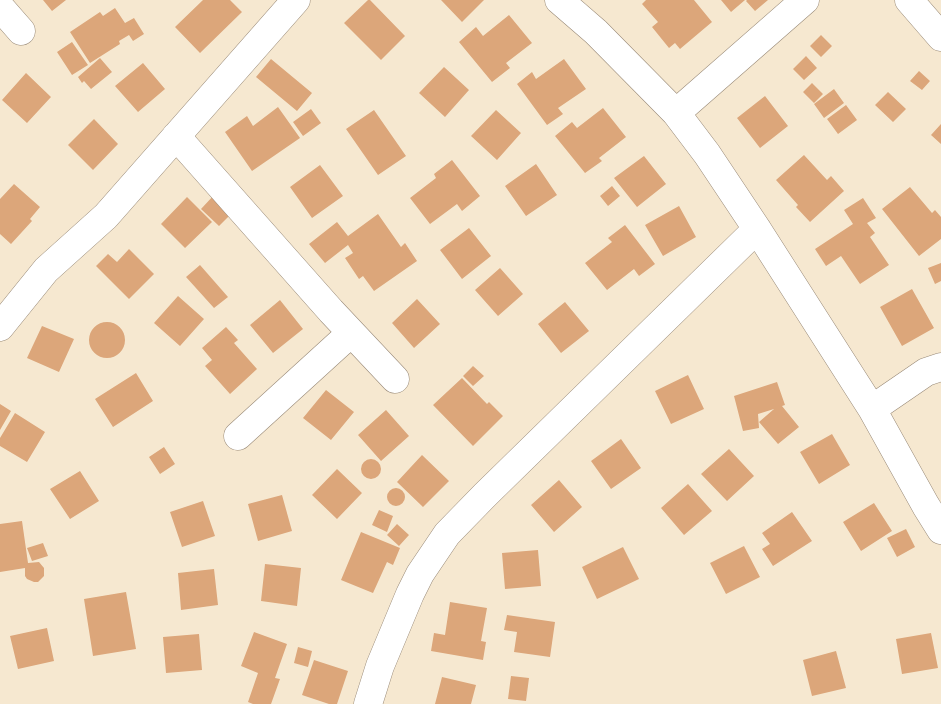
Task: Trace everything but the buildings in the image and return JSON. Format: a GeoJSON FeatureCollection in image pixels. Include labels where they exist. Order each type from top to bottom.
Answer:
{"type":"FeatureCollection","features":[{"type":"Feature","properties":{"kind":"street"},"geometry":{"type":"LineString","coordinates":[[0,327],[46,270],[106,216],[296,0]]}},
{"type":"Feature","properties":{"kind":"street"},"geometry":{"type":"LineString","coordinates":[[559,0],[596,32],[676,114],[707,154],[872,409],[941,530]]}},
{"type":"Feature","properties":{"kind":"street"},"geometry":{"type":"LineString","coordinates":[[676,114],[805,0]]}},
{"type":"Feature","properties":{"kind":"street"},"geometry":{"type":"LineString","coordinates":[[909,0],[941,37]]}},
{"type":"Feature","properties":{"kind":"street"},"geometry":{"type":"LineString","coordinates":[[0,7],[21,31]]}},
{"type":"Feature","properties":{"kind":"street"},"geometry":{"type":"LineString","coordinates":[[176,136],[394,379]]}},
{"type":"Feature","properties":{"kind":"street"},"geometry":{"type":"LineString","coordinates":[[368,704],[380,666],[410,594],[420,574],[447,534],[757,229]]}},
{"type":"Feature","properties":{"kind":"street"},"geometry":{"type":"LineString","coordinates":[[238,436],[351,333]]}},
{"type":"Feature","properties":{"kind":"street"},"geometry":{"type":"LineString","coordinates":[[872,409],[926,372],[941,367]]}}]}
